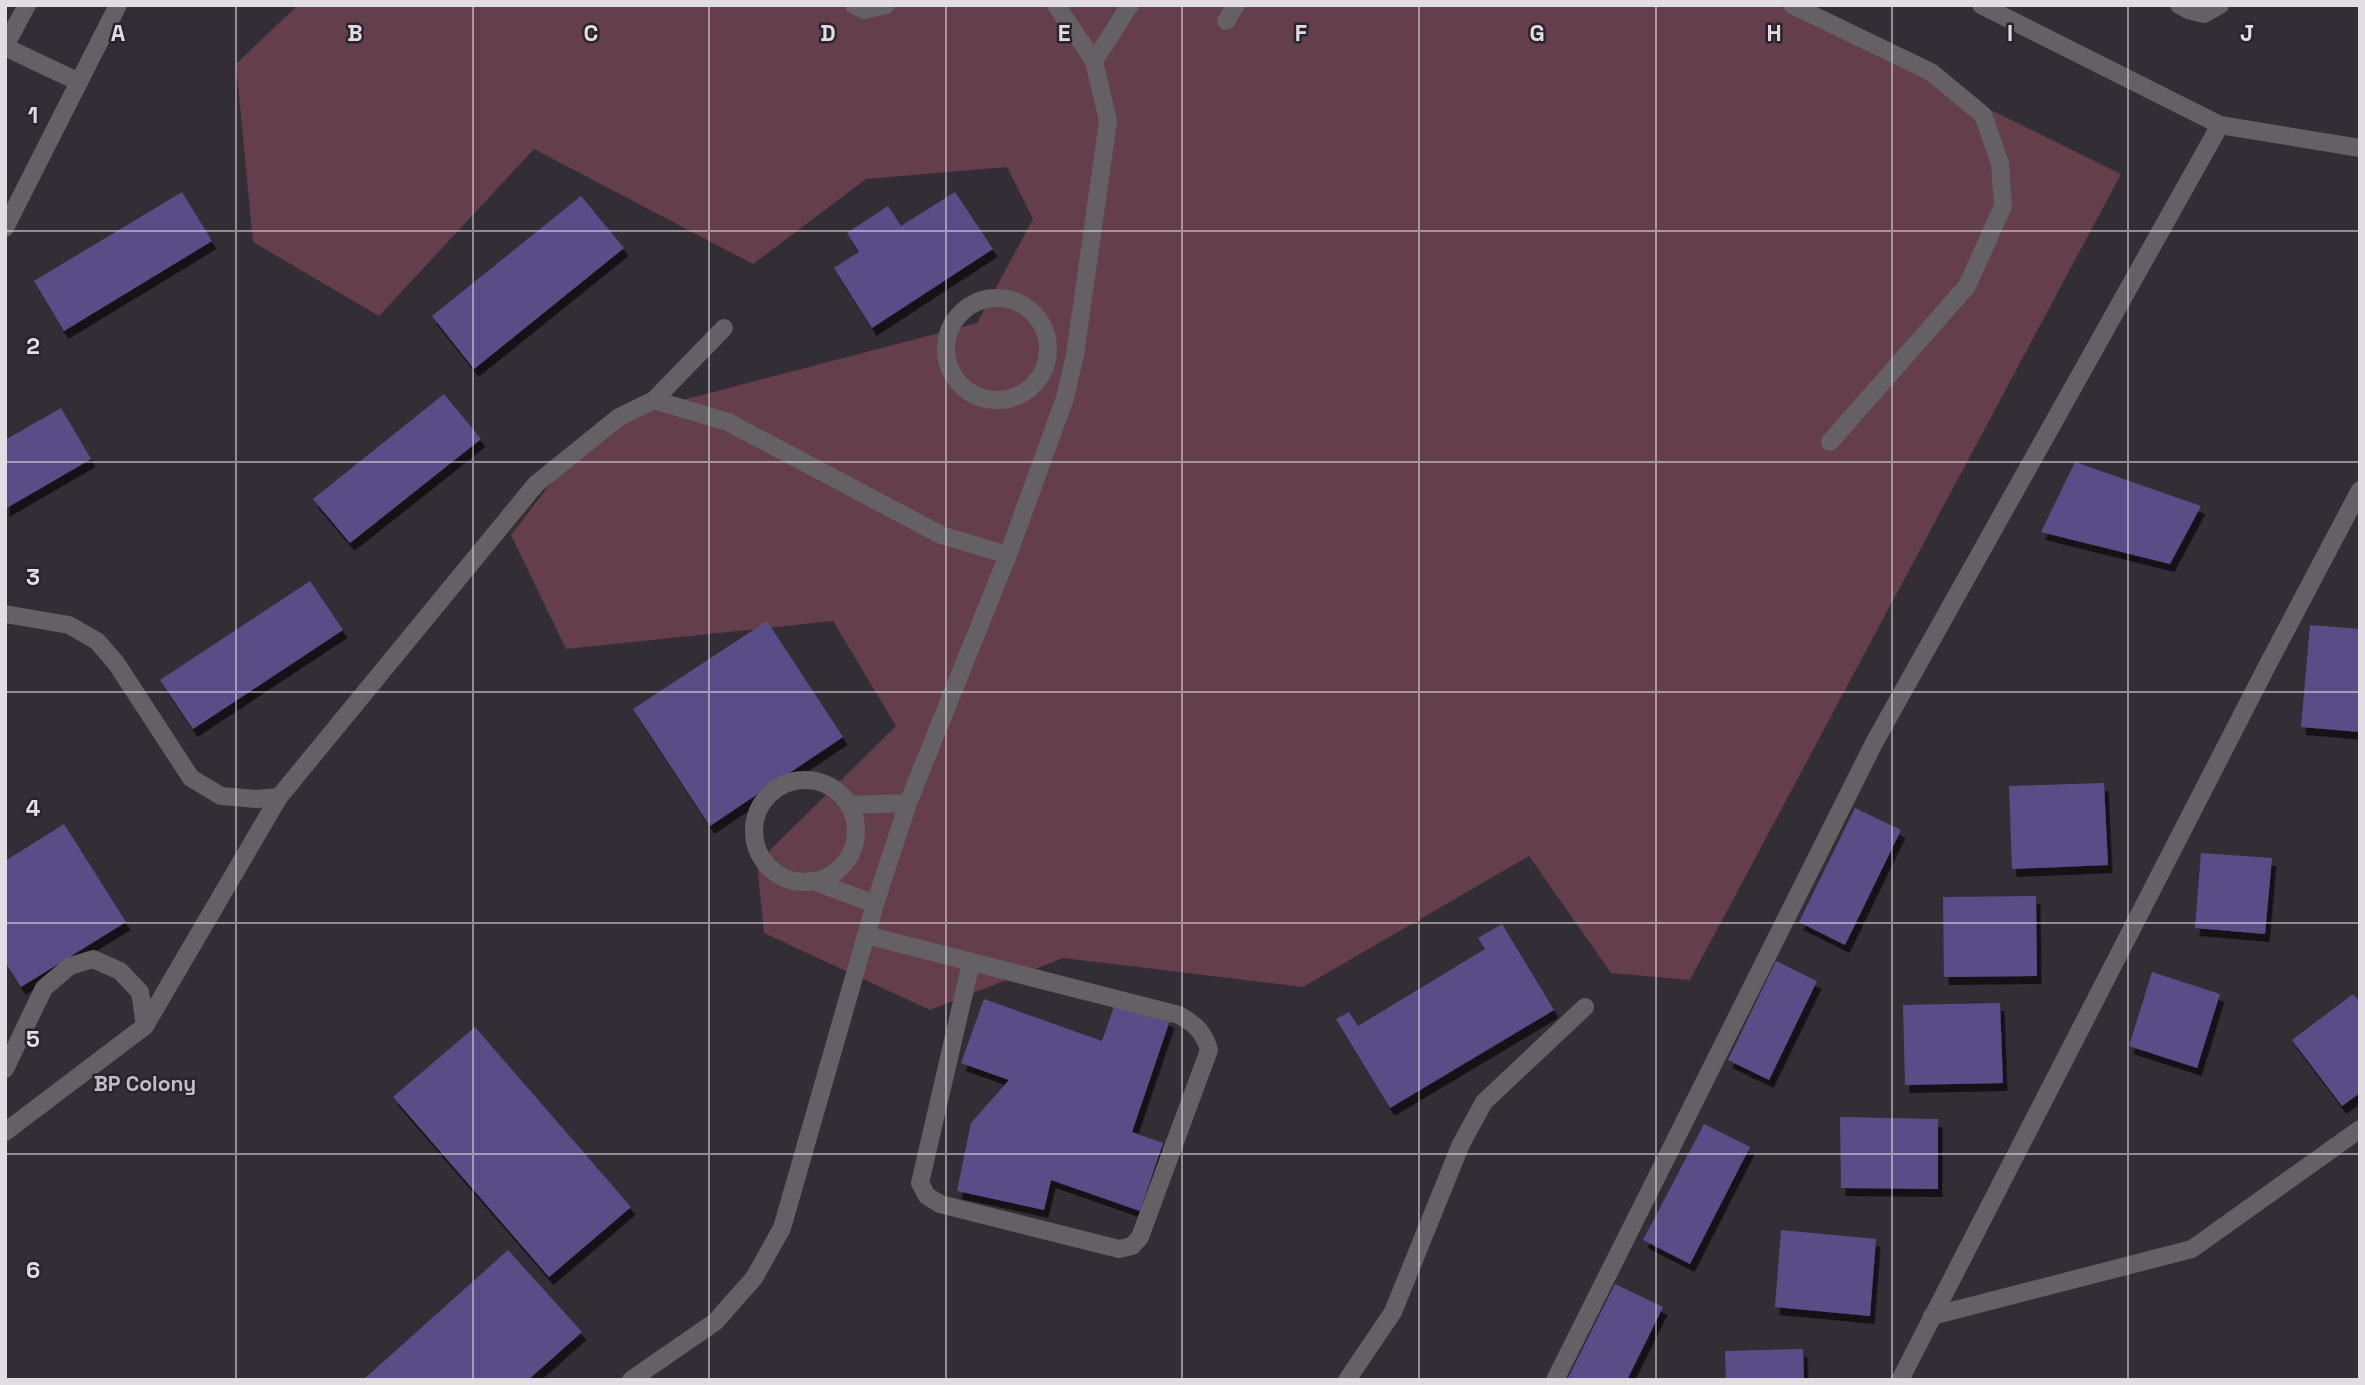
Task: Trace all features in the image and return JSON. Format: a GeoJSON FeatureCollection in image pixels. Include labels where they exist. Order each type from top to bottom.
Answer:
{"type":"FeatureCollection","features":[{"type":"Feature","properties":{"kind":"street"},"geometry":{"type":"LineString","coordinates":[[27,5],[5,46],[79,82]]}},
{"type":"Feature","properties":{"kind":"street"},"geometry":{"type":"LineString","coordinates":[[7,219],[118,5]]}},
{"type":"Feature","properties":{"kind":"street"},"geometry":{"type":"LineString","coordinates":[[854,5],[864,10],[886,5]]}},
{"type":"Feature","properties":{"kind":"street"},"geometry":{"type":"LineString","coordinates":[[631,1380],[715,1322],[754,1278],[782,1228],[875,904],[908,803],[1008,555],[1065,398],[1075,355],[1108,121],[1094,61],[1056,5]]}},
{"type":"Feature","properties":{"kind":"street"},"geometry":{"type":"LineString","coordinates":[[1094,61],[1130,5]]}},
{"type":"Feature","properties":{"kind":"street"},"geometry":{"type":"LineString","coordinates":[[1226,21],[1236,5]]}},
{"type":"Feature","properties":{"kind":"street"},"geometry":{"type":"LineString","coordinates":[[1792,5],[1931,72],[1983,115],[2000,163],[2003,206],[1967,286],[1830,442]]}},
{"type":"Feature","properties":{"kind":"street"},"geometry":{"type":"LineString","coordinates":[[1981,5],[2220,125],[2360,148]]}},
{"type":"Feature","properties":{"kind":"street"},"geometry":{"type":"LineString","coordinates":[[2179,5],[2204,14],[2220,5]]}},
{"type":"Feature","properties":{"kind":"street"},"geometry":{"type":"LineString","coordinates":[[1555,1380],[1874,743],[2220,125]]}},
{"type":"Feature","properties":{"kind":"street"},"geometry":{"type":"LineString","coordinates":[[1002,298],[1031,310],[1047,337],[1048,353],[1044,369],[1036,382],[1023,393],[1006,399],[988,399],[971,393],[957,381],[949,366],[946,349],[949,331],[958,316],[972,304],[986,299],[1002,298]]}},
{"type":"Feature","properties":{"kind":"street"},"geometry":{"type":"LineString","coordinates":[[5,1132],[145,1026],[279,797],[537,484],[619,417],[654,400],[723,328]]}},
{"type":"Feature","properties":{"kind":"street"},"geometry":{"type":"LineString","coordinates":[[1048,353],[1075,355]]}},
{"type":"Feature","properties":{"kind":"street"},"geometry":{"type":"LineString","coordinates":[[654,400],[728,422],[942,535],[1008,555]]}},
{"type":"Feature","properties":{"kind":"street"},"geometry":{"type":"LineString","coordinates":[[1900,1380],[2360,490]]}},
{"type":"Feature","properties":{"kind":"street"},"geometry":{"type":"LineString","coordinates":[[5,614],[69,625],[97,642],[116,663],[191,778],[221,796],[257,799],[279,797]]}},
{"type":"Feature","properties":{"kind":"street"},"geometry":{"type":"LineString","coordinates":[[794,780],[826,784],[849,804],[855,819],[853,850],[844,864],[830,875],[813,881],[796,881],[779,875],[766,863],[757,848],[754,830],[757,813],[766,797],[779,786],[794,780]]}},
{"type":"Feature","properties":{"kind":"street"},"geometry":{"type":"LineString","coordinates":[[849,804],[908,803]]}},
{"type":"Feature","properties":{"kind":"street"},"geometry":{"type":"LineString","coordinates":[[813,881],[875,904]]}},
{"type":"Feature","properties":{"kind":"street"},"geometry":{"type":"LineString","coordinates":[[866,935],[1179,1015],[1205,1036],[1209,1050],[1140,1237],[1132,1246],[1119,1249],[940,1204],[927,1196],[920,1183],[971,963]]}},
{"type":"Feature","properties":{"kind":"street"},"geometry":{"type":"LineString","coordinates":[[5,1069],[44,988],[70,966],[93,959],[120,971],[140,992],[145,1026]]}},
{"type":"Feature","properties":{"kind":"street"},"geometry":{"type":"LineString","coordinates":[[1347,1380],[1392,1312],[1461,1144],[1485,1102],[1585,1007]]}},
{"type":"Feature","properties":{"kind":"street"},"geometry":{"type":"LineString","coordinates":[[1932,1315],[2192,1249],[2360,1129]]}},
{"type":"Feature","properties":{"kind":"shaded area"},"geometry":{"type":"Polygon","coordinates":[[[298,5],[1777,5],[2121,174],[1690,980],[1611,973],[1529,856],[1303,987],[1063,958],[930,1010],[764,933],[757,863],[896,726],[833,621],[566,649],[511,535],[598,422],[977,323],[1033,219],[1007,167],[866,179],[753,264],[534,149],[379,316],[253,242],[236,64],[298,5]]]}},
{"type":"Feature","properties":{"kind":"building"},"geometry":{"type":"Polygon","coordinates":[[[182,192],[212,241],[64,331],[34,281],[182,192]]]}},
{"type":"Feature","properties":{"kind":"building"},"geometry":{"type":"Polygon","coordinates":[[[955,192],[993,249],[872,328],[834,268],[859,252],[847,233],[888,206],[901,226],[955,192]]]}},
{"type":"Feature","properties":{"kind":"building"},"geometry":{"type":"Polygon","coordinates":[[[581,196],[624,248],[474,369],[432,316],[581,196]]]}},
{"type":"Feature","properties":{"kind":"building"},"geometry":{"type":"Polygon","coordinates":[[[444,394],[481,439],[350,543],[313,499],[444,394]]]}},
{"type":"Feature","properties":{"kind":"building"},"geometry":{"type":"Polygon","coordinates":[[[61,408],[91,459],[5,509],[5,440],[61,408]]]}},
{"type":"Feature","properties":{"kind":"building"},"geometry":{"type":"Polygon","coordinates":[[[2075,462],[2201,506],[2170,564],[2041,532],[2075,462]]]}},
{"type":"Feature","properties":{"kind":"building"},"geometry":{"type":"Polygon","coordinates":[[[310,581],[343,630],[193,729],[160,680],[310,581]]]}},
{"type":"Feature","properties":{"kind":"building"},"geometry":{"type":"Polygon","coordinates":[[[767,621],[843,737],[710,826],[633,709],[767,621]]]}},
{"type":"Feature","properties":{"kind":"building"},"geometry":{"type":"Polygon","coordinates":[[[2310,625],[2360,629],[2360,732],[2301,727],[2310,625]]]}},
{"type":"Feature","properties":{"kind":"building"},"geometry":{"type":"Polygon","coordinates":[[[2104,783],[2108,865],[2012,869],[2009,786],[2104,783]]]}},
{"type":"Feature","properties":{"kind":"building"},"geometry":{"type":"Polygon","coordinates":[[[1855,808],[1901,830],[1845,945],[1799,922],[1855,808]]]}},
{"type":"Feature","properties":{"kind":"building"},"geometry":{"type":"Polygon","coordinates":[[[64,824],[126,922],[21,987],[5,962],[5,861],[64,824]]]}},
{"type":"Feature","properties":{"kind":"building"},"geometry":{"type":"Polygon","coordinates":[[[2201,853],[2272,858],[2265,934],[2195,928],[2201,853]]]}},
{"type":"Feature","properties":{"kind":"building"},"geometry":{"type":"Polygon","coordinates":[[[2036,896],[2037,976],[1944,977],[1943,897],[2036,896]]]}},
{"type":"Feature","properties":{"kind":"building"},"geometry":{"type":"Polygon","coordinates":[[[1502,924],[1554,1010],[1390,1108],[1336,1019],[1349,1012],[1358,1026],[1485,949],[1478,938],[1502,924]]]}},
{"type":"Feature","properties":{"kind":"building"},"geometry":{"type":"Polygon","coordinates":[[[1776,961],[1817,981],[1769,1080],[1728,1060],[1776,961]]]}},
{"type":"Feature","properties":{"kind":"building"},"geometry":{"type":"Polygon","coordinates":[[[2152,972],[2220,994],[2197,1068],[2129,1046],[2152,972]]]}},
{"type":"Feature","properties":{"kind":"building"},"geometry":{"type":"Polygon","coordinates":[[[2353,994],[2360,1002],[2360,1093],[2342,1106],[2292,1040],[2353,994]]]}},
{"type":"Feature","properties":{"kind":"building"},"geometry":{"type":"Polygon","coordinates":[[[984,999],[1102,1041],[1116,1001],[1170,1020],[1132,1132],[1163,1143],[1140,1211],[1051,1180],[1044,1210],[957,1191],[971,1123],[1009,1080],[961,1063],[984,999]]]}},
{"type":"Feature","properties":{"kind":"building"},"geometry":{"type":"Polygon","coordinates":[[[2000,1003],[2003,1083],[1905,1085],[1903,1005],[2000,1003]]]}},
{"type":"Feature","properties":{"kind":"building"},"geometry":{"type":"Polygon","coordinates":[[[475,1027],[631,1207],[549,1277],[393,1097],[475,1027]]]}},
{"type":"Feature","properties":{"kind":"building"},"geometry":{"type":"Polygon","coordinates":[[[1840,1117],[1938,1119],[1938,1189],[1841,1188],[1840,1117]]]}},
{"type":"Feature","properties":{"kind":"building"},"geometry":{"type":"Polygon","coordinates":[[[1704,1124],[1750,1147],[1690,1264],[1643,1240],[1704,1124]]]}},
{"type":"Feature","properties":{"kind":"building"},"geometry":{"type":"Polygon","coordinates":[[[1781,1230],[1876,1239],[1870,1316],[1775,1307],[1781,1230]]]}},
{"type":"Feature","properties":{"kind":"building"},"geometry":{"type":"Polygon","coordinates":[[[508,1250],[582,1332],[528,1380],[363,1380],[508,1250]]]}},
{"type":"Feature","properties":{"kind":"building"},"geometry":{"type":"Polygon","coordinates":[[[1615,1284],[1663,1307],[1627,1380],[1567,1380],[1615,1284]]]}},
{"type":"Feature","properties":{"kind":"building"},"geometry":{"type":"Polygon","coordinates":[[[1803,1349],[1804,1380],[1726,1380],[1725,1351],[1803,1349]]]}},
{"type":"Feature","properties":{"kind":"district","name":"BP Colony"},"geometry":{"type":"Point","coordinates":[145,1084]}}]}
